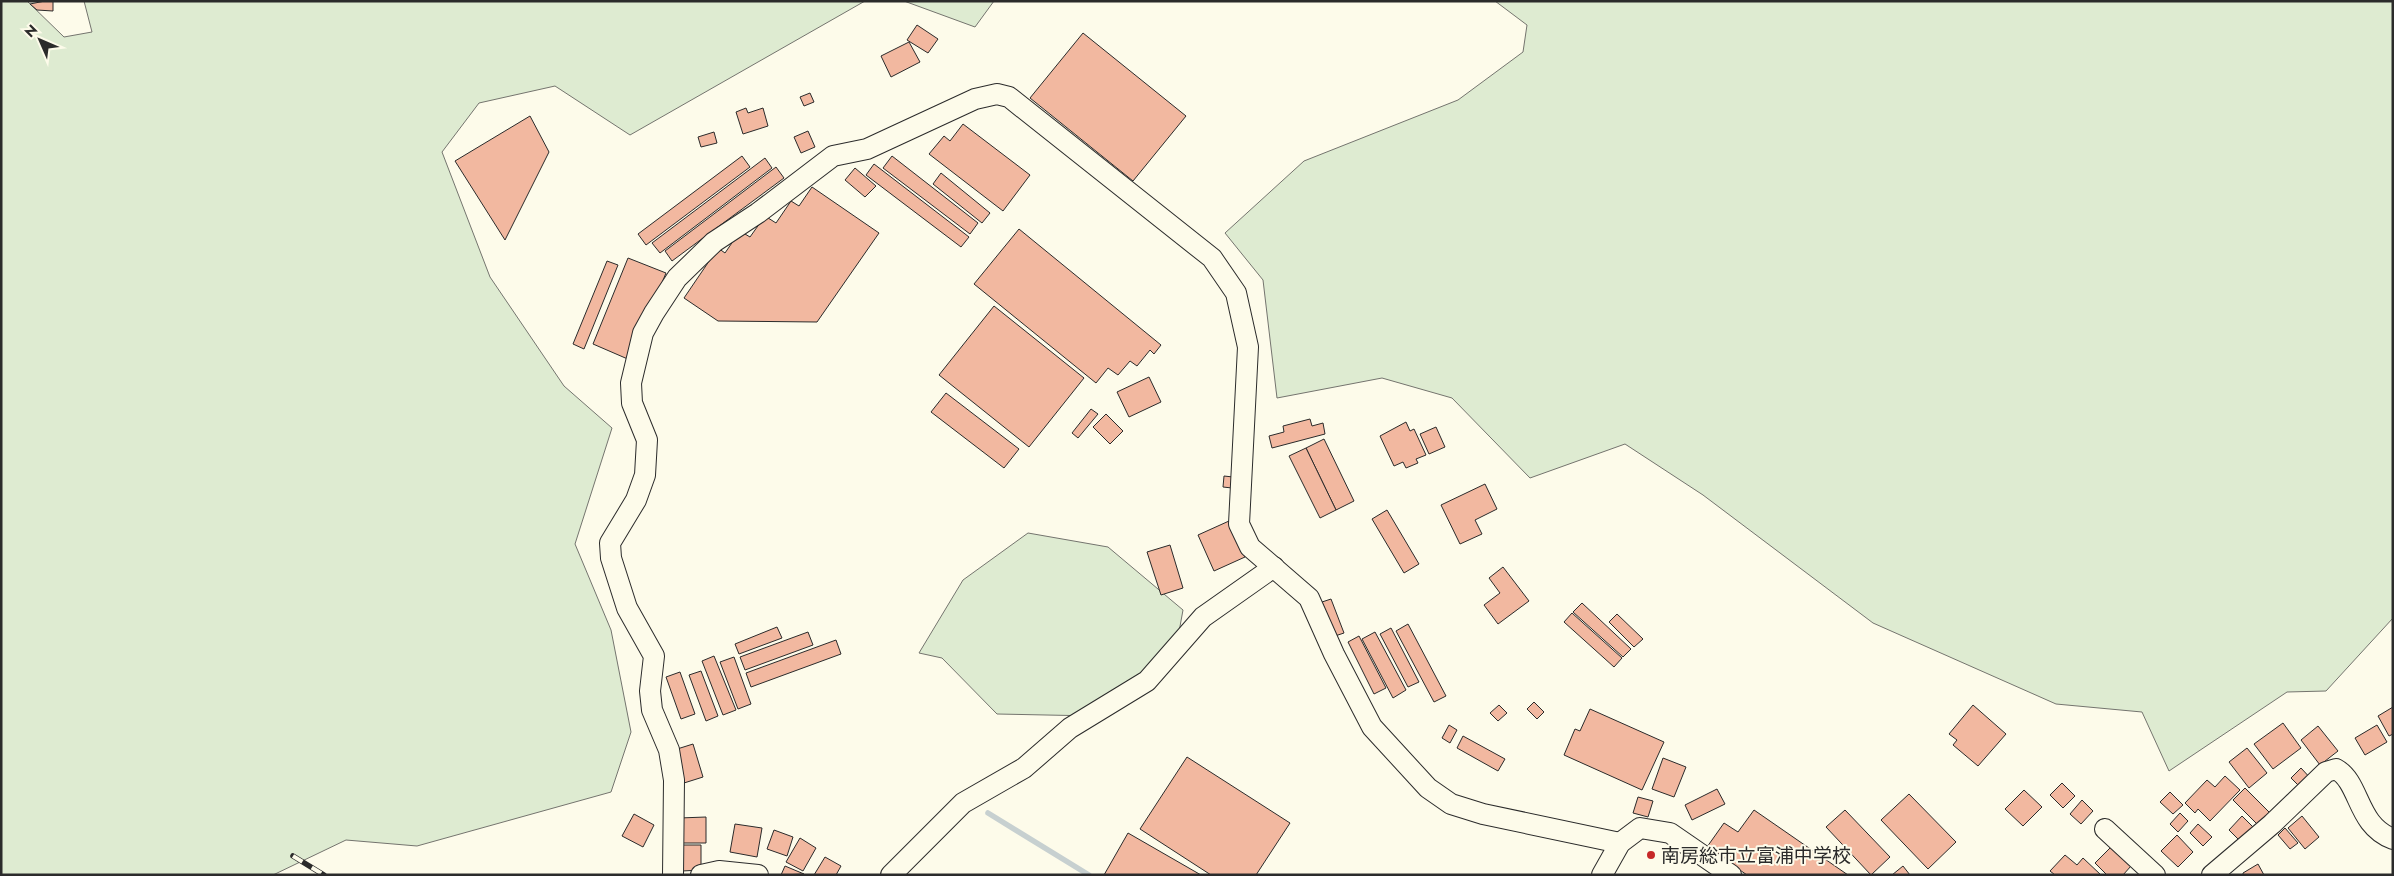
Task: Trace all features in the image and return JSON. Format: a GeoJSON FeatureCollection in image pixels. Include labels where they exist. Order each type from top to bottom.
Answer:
{"type":"FeatureCollection","features":[{"type":"Feature","properties":{"kind":"street"},"geometry":{"type":"LineString","coordinates":[[673,875],[674,780],[669,750],[652,710],[650,691],[654,656],[627,608],[611,558],[610,543],[636,500],[645,475],[647,440],[632,403],[631,383],[644,333],[654,312],[677,278],[714,242],[758,213],[833,156],[867,148],[975,99],[997,94],[1009,97],[1212,258],[1236,293],[1248,347],[1239,524],[1250,546],[1309,598],[1334,654],[1372,727],[1428,788],[1451,804],[1484,814],[1620,843]]}},
{"type":"Feature","properties":{"kind":"street"},"geometry":{"type":"LineString","coordinates":[[891,875],[962,803],[1024,768],[1070,728],[1147,681],[1203,617],[1274,567]]}},
{"type":"Feature","properties":{"kind":"street"},"geometry":{"type":"LineString","coordinates":[[2212,875],[2272,824],[2326,772],[2336,769],[2345,774],[2365,817],[2384,835],[2393,839]]}},
{"type":"Feature","properties":{"kind":"street"},"geometry":{"type":"LineString","coordinates":[[1602,875],[1620,843],[1640,828],[1670,833],[1731,875]]}},
{"type":"Feature","properties":{"kind":"street"},"geometry":{"type":"LineString","coordinates":[[2105,829],[2155,875]]}},
{"type":"Feature","properties":{"kind":"street"},"geometry":{"type":"LineString","coordinates":[[701,875],[719,871],[758,875]]}},
{"type":"Feature","properties":{"kind":"green space"},"geometry":{"type":"Polygon","coordinates":[[[1,1],[27,1],[64,37],[92,32],[84,1],[865,1],[630,135],[555,86],[479,103],[442,152],[490,277],[564,386],[612,428],[575,544],[611,630],[631,732],[611,792],[417,846],[346,840],[273,875],[1,875],[1,1]]]}},
{"type":"Feature","properties":{"kind":"green space"},"geometry":{"type":"Polygon","coordinates":[[[904,1],[994,1],[975,27],[904,1]]]}},
{"type":"Feature","properties":{"kind":"green space"},"geometry":{"type":"Polygon","coordinates":[[[1495,1],[2393,1],[2393,618],[2326,691],[2287,692],[2169,771],[2142,712],[2056,704],[1873,623],[1703,495],[1625,444],[1530,478],[1452,398],[1382,378],[1277,398],[1263,280],[1225,233],[1304,161],[1458,100],[1523,52],[1527,25],[1495,1]]]}},
{"type":"Feature","properties":{"kind":"green space"},"geometry":{"type":"Polygon","coordinates":[[[1028,533],[1108,547],[1183,610],[1174,659],[1095,716],[997,714],[942,658],[919,653],[963,580],[1028,533]]]}},
{"type":"Feature","properties":{"kind":"building"},"geometry":{"type":"Polygon","coordinates":[[[53,1],[53,11],[37,10],[30,4],[53,1]]]}},
{"type":"Feature","properties":{"kind":"building"},"geometry":{"type":"Polygon","coordinates":[[[917,25],[938,39],[928,53],[907,40],[917,25]]]}},
{"type":"Feature","properties":{"kind":"building"},"geometry":{"type":"Polygon","coordinates":[[[1083,33],[1186,116],[1133,181],[1030,98],[1083,33]]]}},
{"type":"Feature","properties":{"kind":"building"},"geometry":{"type":"Polygon","coordinates":[[[909,42],[920,62],[891,77],[881,56],[909,42]]]}},
{"type":"Feature","properties":{"kind":"building"},"geometry":{"type":"Polygon","coordinates":[[[810,93],[814,102],[804,106],[800,97],[810,93]]]}},
{"type":"Feature","properties":{"kind":"building"},"geometry":{"type":"Polygon","coordinates":[[[746,108],[748,113],[763,108],[768,126],[743,134],[736,112],[746,108]]]}},
{"type":"Feature","properties":{"kind":"building"},"geometry":{"type":"Polygon","coordinates":[[[530,116],[549,152],[505,240],[455,161],[530,116]]]}},
{"type":"Feature","properties":{"kind":"building"},"geometry":{"type":"Polygon","coordinates":[[[963,124],[1030,175],[1003,211],[929,154],[944,136],[950,141],[963,124]]]}},
{"type":"Feature","properties":{"kind":"building"},"geometry":{"type":"Polygon","coordinates":[[[808,131],[815,147],[801,153],[794,137],[808,131]]]}},
{"type":"Feature","properties":{"kind":"building"},"geometry":{"type":"Polygon","coordinates":[[[714,132],[717,143],[701,147],[698,137],[714,132]]]}},
{"type":"Feature","properties":{"kind":"building"},"geometry":{"type":"Polygon","coordinates":[[[742,156],[750,167],[646,245],[638,234],[742,156]]]}},
{"type":"Feature","properties":{"kind":"building"},"geometry":{"type":"Polygon","coordinates":[[[892,156],[978,223],[970,234],[883,168],[892,156]]]}},
{"type":"Feature","properties":{"kind":"building"},"geometry":{"type":"Polygon","coordinates":[[[765,158],[772,168],[660,253],[652,243],[765,158]]]}},
{"type":"Feature","properties":{"kind":"building"},"geometry":{"type":"Polygon","coordinates":[[[874,164],[969,237],[961,247],[866,175],[874,164]]]}},
{"type":"Feature","properties":{"kind":"building"},"geometry":{"type":"Polygon","coordinates":[[[776,167],[784,178],[672,261],[665,251],[776,167]]]}},
{"type":"Feature","properties":{"kind":"building"},"geometry":{"type":"Polygon","coordinates":[[[855,168],[876,186],[865,197],[845,180],[855,168]]]}},
{"type":"Feature","properties":{"kind":"building"},"geometry":{"type":"Polygon","coordinates":[[[941,173],[990,213],[982,223],[933,184],[941,173]]]}},
{"type":"Feature","properties":{"kind":"building"},"geometry":{"type":"Polygon","coordinates":[[[812,187],[879,233],[817,322],[718,321],[684,298],[718,248],[725,253],[740,231],[750,237],[765,216],[776,223],[791,201],[799,206],[812,187]]]}},
{"type":"Feature","properties":{"kind":"building"},"geometry":{"type":"Polygon","coordinates":[[[1019,229],[1161,345],[1154,354],[1150,350],[1137,366],[1130,361],[1118,375],[1108,368],[1096,383],[974,284],[1019,229]]]}},
{"type":"Feature","properties":{"kind":"building"},"geometry":{"type":"Polygon","coordinates":[[[628,258],[666,273],[630,360],[593,344],[628,258]]]}},
{"type":"Feature","properties":{"kind":"building"},"geometry":{"type":"Polygon","coordinates":[[[607,261],[618,265],[584,349],[573,344],[607,261]]]}},
{"type":"Feature","properties":{"kind":"building"},"geometry":{"type":"Polygon","coordinates":[[[994,306],[1084,378],[1029,447],[939,375],[994,306]]]}},
{"type":"Feature","properties":{"kind":"building"},"geometry":{"type":"Polygon","coordinates":[[[1149,377],[1161,402],[1129,417],[1117,392],[1149,377]]]}},
{"type":"Feature","properties":{"kind":"building"},"geometry":{"type":"Polygon","coordinates":[[[946,393],[1019,449],[1004,468],[931,412],[946,393]]]}},
{"type":"Feature","properties":{"kind":"building"},"geometry":{"type":"Polygon","coordinates":[[[1091,409],[1098,414],[1078,438],[1072,433],[1091,409]]]}},
{"type":"Feature","properties":{"kind":"building"},"geometry":{"type":"Polygon","coordinates":[[[1106,414],[1123,431],[1110,444],[1093,427],[1106,414]]]}},
{"type":"Feature","properties":{"kind":"building"},"geometry":{"type":"Polygon","coordinates":[[[1310,419],[1312,426],[1323,423],[1325,434],[1272,448],[1269,436],[1284,432],[1283,426],[1310,419]]]}},
{"type":"Feature","properties":{"kind":"building"},"geometry":{"type":"Polygon","coordinates":[[[1406,422],[1410,431],[1414,429],[1426,455],[1416,459],[1418,463],[1406,468],[1403,462],[1394,466],[1380,436],[1406,422]]]}},
{"type":"Feature","properties":{"kind":"building"},"geometry":{"type":"Polygon","coordinates":[[[1436,427],[1445,447],[1429,454],[1420,434],[1436,427]]]}},
{"type":"Feature","properties":{"kind":"building"},"geometry":{"type":"Polygon","coordinates":[[[1324,439],[1354,501],[1336,510],[1306,448],[1324,439]]]}},
{"type":"Feature","properties":{"kind":"building"},"geometry":{"type":"Polygon","coordinates":[[[1306,448],[1336,510],[1320,518],[1289,456],[1306,448]]]}},
{"type":"Feature","properties":{"kind":"building"},"geometry":{"type":"Polygon","coordinates":[[[1224,476],[1233,477],[1232,488],[1223,487],[1224,476]]]}},
{"type":"Feature","properties":{"kind":"building"},"geometry":{"type":"Polygon","coordinates":[[[1485,484],[1497,509],[1475,520],[1482,534],[1460,544],[1441,505],[1485,484]]]}},
{"type":"Feature","properties":{"kind":"building"},"geometry":{"type":"Polygon","coordinates":[[[1387,510],[1419,564],[1404,573],[1372,519],[1387,510]]]}},
{"type":"Feature","properties":{"kind":"building"},"geometry":{"type":"Polygon","coordinates":[[[1229,521],[1245,557],[1214,571],[1198,535],[1229,521]]]}},
{"type":"Feature","properties":{"kind":"building"},"geometry":{"type":"Polygon","coordinates":[[[1170,545],[1183,588],[1161,595],[1147,552],[1170,545]]]}},
{"type":"Feature","properties":{"kind":"building"},"geometry":{"type":"Polygon","coordinates":[[[1503,567],[1529,601],[1498,624],[1484,605],[1500,593],[1489,578],[1503,567]]]}},
{"type":"Feature","properties":{"kind":"building"},"geometry":{"type":"Polygon","coordinates":[[[1331,599],[1344,633],[1335,636],[1322,602],[1331,599]]]}},
{"type":"Feature","properties":{"kind":"building"},"geometry":{"type":"Polygon","coordinates":[[[1582,603],[1631,649],[1623,657],[1573,612],[1582,603]]]}},
{"type":"Feature","properties":{"kind":"building"},"geometry":{"type":"Polygon","coordinates":[[[1572,613],[1622,658],[1614,667],[1564,622],[1572,613]]]}},
{"type":"Feature","properties":{"kind":"building"},"geometry":{"type":"Polygon","coordinates":[[[1617,614],[1643,639],[1634,647],[1609,622],[1617,614]]]}},
{"type":"Feature","properties":{"kind":"building"},"geometry":{"type":"Polygon","coordinates":[[[1408,624],[1446,696],[1434,702],[1396,631],[1408,624]]]}},
{"type":"Feature","properties":{"kind":"building"},"geometry":{"type":"Polygon","coordinates":[[[777,627],[782,638],[739,654],[735,644],[777,627]]]}},
{"type":"Feature","properties":{"kind":"building"},"geometry":{"type":"Polygon","coordinates":[[[1391,628],[1419,682],[1408,687],[1380,634],[1391,628]]]}},
{"type":"Feature","properties":{"kind":"building"},"geometry":{"type":"Polygon","coordinates":[[[808,632],[813,645],[745,670],[740,657],[808,632]]]}},
{"type":"Feature","properties":{"kind":"building"},"geometry":{"type":"Polygon","coordinates":[[[1375,632],[1406,690],[1393,698],[1362,639],[1375,632]]]}},
{"type":"Feature","properties":{"kind":"building"},"geometry":{"type":"Polygon","coordinates":[[[1359,636],[1386,688],[1374,694],[1348,642],[1359,636]]]}},
{"type":"Feature","properties":{"kind":"building"},"geometry":{"type":"Polygon","coordinates":[[[836,640],[841,654],[751,687],[746,673],[836,640]]]}},
{"type":"Feature","properties":{"kind":"building"},"geometry":{"type":"Polygon","coordinates":[[[714,656],[736,710],[723,715],[702,661],[714,656]]]}},
{"type":"Feature","properties":{"kind":"building"},"geometry":{"type":"Polygon","coordinates":[[[734,657],[751,704],[738,709],[720,662],[734,657]]]}},
{"type":"Feature","properties":{"kind":"building"},"geometry":{"type":"Polygon","coordinates":[[[701,671],[718,716],[706,721],[689,675],[701,671]]]}},
{"type":"Feature","properties":{"kind":"building"},"geometry":{"type":"Polygon","coordinates":[[[680,672],[695,714],[681,719],[666,677],[680,672]]]}},
{"type":"Feature","properties":{"kind":"building"},"geometry":{"type":"Polygon","coordinates":[[[1534,702],[1544,712],[1537,719],[1527,709],[1534,702]]]}},
{"type":"Feature","properties":{"kind":"building"},"geometry":{"type":"Polygon","coordinates":[[[1499,705],[1507,713],[1498,721],[1490,713],[1499,705]]]}},
{"type":"Feature","properties":{"kind":"building"},"geometry":{"type":"Polygon","coordinates":[[[1973,705],[2006,734],[1978,766],[1953,745],[1957,740],[1949,734],[1973,705]]]}},
{"type":"Feature","properties":{"kind":"building"},"geometry":{"type":"Polygon","coordinates":[[[2393,707],[2393,734],[2389,736],[2378,716],[2393,707]]]}},
{"type":"Feature","properties":{"kind":"building"},"geometry":{"type":"Polygon","coordinates":[[[1590,709],[1664,742],[1642,790],[1564,755],[1575,729],[1580,731],[1590,709]]]}},
{"type":"Feature","properties":{"kind":"building"},"geometry":{"type":"Polygon","coordinates":[[[2283,723],[2301,748],[2273,769],[2254,744],[2283,723]]]}},
{"type":"Feature","properties":{"kind":"building"},"geometry":{"type":"Polygon","coordinates":[[[1449,725],[1457,730],[1450,743],[1442,738],[1449,725]]]}},
{"type":"Feature","properties":{"kind":"building"},"geometry":{"type":"Polygon","coordinates":[[[2377,725],[2387,742],[2365,755],[2355,738],[2377,725]]]}},
{"type":"Feature","properties":{"kind":"building"},"geometry":{"type":"Polygon","coordinates":[[[2318,726],[2338,751],[2320,765],[2301,740],[2318,726]]]}},
{"type":"Feature","properties":{"kind":"building"},"geometry":{"type":"Polygon","coordinates":[[[1463,736],[1505,759],[1498,771],[1457,748],[1463,736]]]}},
{"type":"Feature","properties":{"kind":"building"},"geometry":{"type":"Polygon","coordinates":[[[693,744],[703,777],[684,783],[674,750],[693,744]]]}},
{"type":"Feature","properties":{"kind":"building"},"geometry":{"type":"Polygon","coordinates":[[[2247,748],[2267,773],[2249,788],[2229,762],[2247,748]]]}},
{"type":"Feature","properties":{"kind":"building"},"geometry":{"type":"Polygon","coordinates":[[[1187,757],[1290,823],[1256,875],[1211,875],[1140,829],[1187,757]]]}},
{"type":"Feature","properties":{"kind":"building"},"geometry":{"type":"Polygon","coordinates":[[[1663,758],[1686,767],[1674,797],[1652,789],[1663,758]]]}},
{"type":"Feature","properties":{"kind":"building"},"geometry":{"type":"Polygon","coordinates":[[[2301,768],[2313,781],[2303,790],[2291,778],[2301,768]]]}},
{"type":"Feature","properties":{"kind":"building"},"geometry":{"type":"Polygon","coordinates":[[[2225,776],[2240,790],[2210,821],[2198,809],[2195,813],[2185,803],[2207,780],[2215,787],[2225,776]]]}},
{"type":"Feature","properties":{"kind":"building"},"geometry":{"type":"Polygon","coordinates":[[[2062,783],[2075,796],[2063,808],[2050,795],[2062,783]]]}},
{"type":"Feature","properties":{"kind":"building"},"geometry":{"type":"Polygon","coordinates":[[[2245,788],[2273,816],[2261,828],[2233,800],[2245,788]]]}},
{"type":"Feature","properties":{"kind":"building"},"geometry":{"type":"Polygon","coordinates":[[[1717,789],[1725,804],[1692,820],[1685,805],[1717,789]]]}},
{"type":"Feature","properties":{"kind":"building"},"geometry":{"type":"Polygon","coordinates":[[[2024,790],[2042,807],[2023,826],[2005,809],[2024,790]]]}},
{"type":"Feature","properties":{"kind":"building"},"geometry":{"type":"Polygon","coordinates":[[[2170,792],[2183,805],[2173,814],[2160,802],[2170,792]]]}},
{"type":"Feature","properties":{"kind":"building"},"geometry":{"type":"Polygon","coordinates":[[[1909,794],[1956,842],[1928,869],[1881,820],[1909,794]]]}},
{"type":"Feature","properties":{"kind":"building"},"geometry":{"type":"Polygon","coordinates":[[[1638,797],[1653,801],[1648,817],[1633,813],[1638,797]]]}},
{"type":"Feature","properties":{"kind":"building"},"geometry":{"type":"Polygon","coordinates":[[[2082,800],[2093,811],[2081,824],[2070,814],[2082,800]]]}},
{"type":"Feature","properties":{"kind":"building"},"geometry":{"type":"Polygon","coordinates":[[[1754,810],[1848,875],[1747,875],[1707,847],[1724,823],[1738,832],[1754,810]]]}},
{"type":"Feature","properties":{"kind":"building"},"geometry":{"type":"Polygon","coordinates":[[[1845,810],[1890,857],[1871,875],[1826,827],[1845,810]]]}},
{"type":"Feature","properties":{"kind":"building"},"geometry":{"type":"Polygon","coordinates":[[[2180,813],[2188,821],[2178,832],[2170,824],[2180,813]]]}},
{"type":"Feature","properties":{"kind":"building"},"geometry":{"type":"Polygon","coordinates":[[[634,814],[654,825],[643,847],[622,836],[634,814]]]}},
{"type":"Feature","properties":{"kind":"building"},"geometry":{"type":"Polygon","coordinates":[[[2242,816],[2256,830],[2243,844],[2229,830],[2242,816]]]}},
{"type":"Feature","properties":{"kind":"building"},"geometry":{"type":"Polygon","coordinates":[[[2302,816],[2319,837],[2305,849],[2288,828],[2302,816]]]}},
{"type":"Feature","properties":{"kind":"building"},"geometry":{"type":"Polygon","coordinates":[[[706,817],[706,843],[680,843],[679,818],[706,817]]]}},
{"type":"Feature","properties":{"kind":"building"},"geometry":{"type":"Polygon","coordinates":[[[735,824],[762,828],[757,857],[730,852],[735,824]]]}},
{"type":"Feature","properties":{"kind":"building"},"geometry":{"type":"Polygon","coordinates":[[[2198,824],[2212,837],[2203,846],[2190,833],[2198,824]]]}},
{"type":"Feature","properties":{"kind":"building"},"geometry":{"type":"Polygon","coordinates":[[[2285,828],[2298,843],[2290,849],[2278,835],[2285,828]]]}},
{"type":"Feature","properties":{"kind":"building"},"geometry":{"type":"Polygon","coordinates":[[[774,830],[793,837],[787,856],[767,849],[774,830]]]}},
{"type":"Feature","properties":{"kind":"building"},"geometry":{"type":"Polygon","coordinates":[[[1128,833],[1201,875],[1104,875],[1128,833]]]}},
{"type":"Feature","properties":{"kind":"building"},"geometry":{"type":"Polygon","coordinates":[[[2177,835],[2193,852],[2178,867],[2161,851],[2177,835]]]}},
{"type":"Feature","properties":{"kind":"building"},"geometry":{"type":"Polygon","coordinates":[[[800,838],[816,848],[803,871],[786,862],[800,838]]]}},
{"type":"Feature","properties":{"kind":"building"},"geometry":{"type":"Polygon","coordinates":[[[682,845],[701,845],[701,870],[682,871],[682,845]]]}},
{"type":"Feature","properties":{"kind":"building"},"geometry":{"type":"Polygon","coordinates":[[[2111,847],[2131,866],[2123,875],[2107,875],[2095,863],[2111,847]]]}},
{"type":"Feature","properties":{"kind":"building"},"geometry":{"type":"Polygon","coordinates":[[[2065,855],[2077,865],[2083,858],[2101,875],[2055,875],[2050,871],[2065,855]]]}},
{"type":"Feature","properties":{"kind":"building"},"geometry":{"type":"Polygon","coordinates":[[[825,857],[841,866],[836,875],[814,875],[825,857]]]}},
{"type":"Feature","properties":{"kind":"building"},"geometry":{"type":"Polygon","coordinates":[[[2258,864],[2264,875],[2243,875],[2243,873],[2258,864]]]}},
{"type":"Feature","properties":{"kind":"building"},"geometry":{"type":"Polygon","coordinates":[[[785,866],[804,874],[781,875],[785,866]]]}},
{"type":"Feature","properties":{"kind":"building"},"geometry":{"type":"Polygon","coordinates":[[[1903,866],[1910,875],[1892,875],[1903,866]]]}},
{"type":"Feature","properties":{"kind":"waterway"},"geometry":{"type":"LineString","coordinates":[[988,813],[1089,875]]}},
{"type":"Feature","properties":{"kind":"railway"},"geometry":{"type":"LineString","coordinates":[[293,856],[324,875]]}},
{"type":"Feature","properties":{"kind":"place","name":"南房総市立富浦中学校"},"geometry":{"type":"Point","coordinates":[1651,855]}}]}
